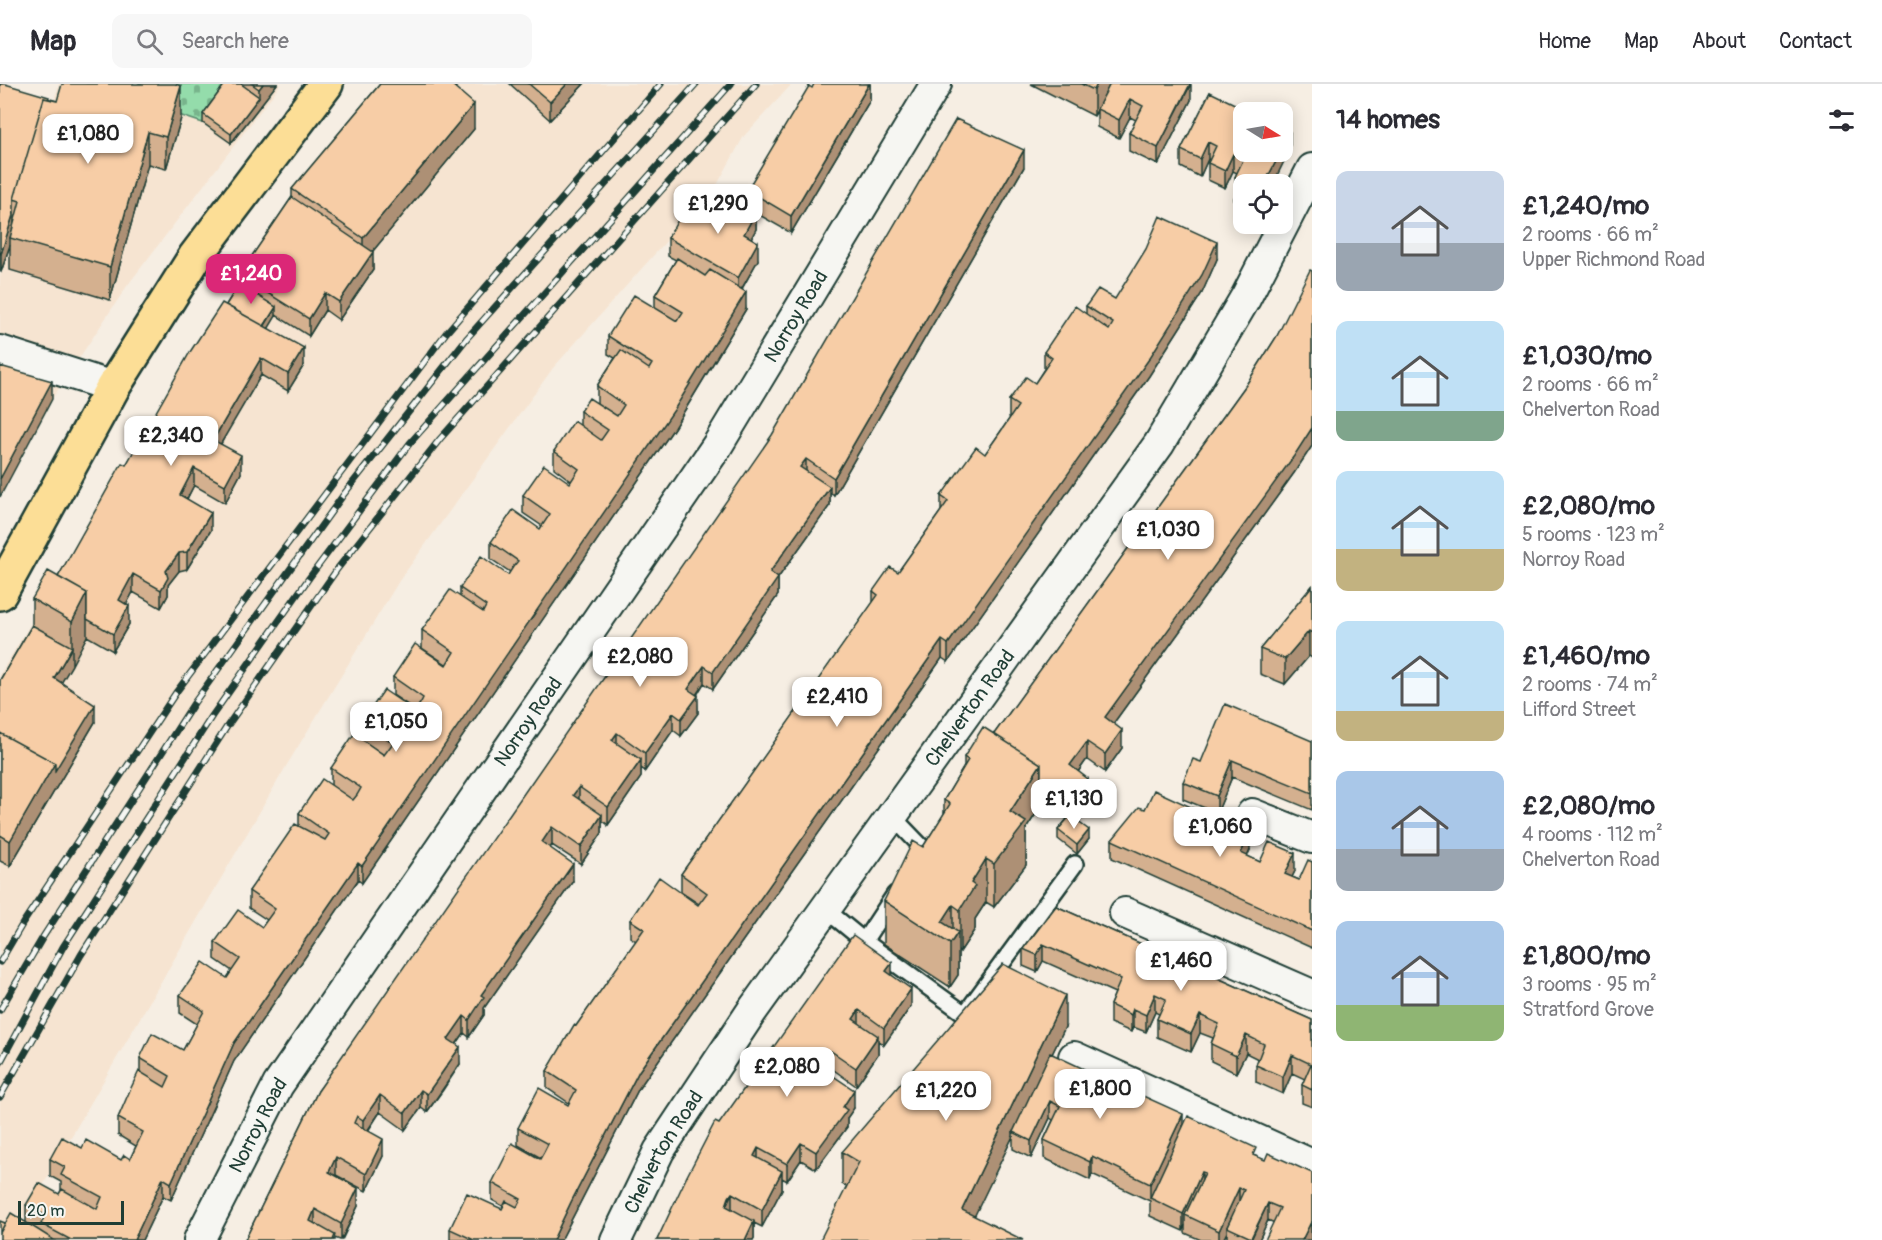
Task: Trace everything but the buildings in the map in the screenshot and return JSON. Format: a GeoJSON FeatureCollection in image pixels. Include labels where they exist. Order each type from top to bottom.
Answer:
{"type":"FeatureCollection","features":[{"type":"Feature","properties":{"kind":"highway"},"geometry":{"type":"LineString","coordinates":[[0,593],[113,387],[195,256],[326,84]]}},
{"type":"Feature","properties":{"kind":"street","name":"Norroy Road"},"geometry":{"type":"LineString","coordinates":[[199,1240],[278,1085],[717,446],[936,84]]}},
{"type":"Feature","properties":{"kind":"street","name":"Chelverton Road"},"geometry":{"type":"LineString","coordinates":[[616,1240],[659,1150],[752,1011],[1159,444],[1246,297],[1312,169]]}},
{"type":"Feature","properties":{"kind":"street"},"geometry":{"type":"LineString","coordinates":[[0,351],[113,387]]}},
{"type":"Feature","properties":{"kind":"street"},"geometry":{"type":"LineString","coordinates":[[1252,814],[1312,838]]}},
{"type":"Feature","properties":{"kind":"street"},"geometry":{"type":"LineString","coordinates":[[1125,913],[1312,995]]}},
{"type":"Feature","properties":{"kind":"street"},"geometry":{"type":"LineString","coordinates":[[1074,1057],[1312,1165]]}},
{"type":"Feature","properties":{"kind":"lane"},"geometry":{"type":"LineString","coordinates":[[864,941],[920,854],[920,846],[892,816]]}},
{"type":"Feature","properties":{"kind":"lane"},"geometry":{"type":"LineString","coordinates":[[825,909],[864,941],[965,1014],[1075,864]]}},
{"type":"Feature","properties":{"kind":"shaded area"},"geometry":{"type":"Polygon","coordinates":[[[59,84],[281,84],[127,286],[52,399],[0,497],[0,276],[59,84]]]}},
{"type":"Feature","properties":{"kind":"shaded area"},"geometry":{"type":"Polygon","coordinates":[[[402,84],[792,84],[744,136],[718,183],[553,368],[399,581],[288,763],[17,1230],[0,1240],[0,674],[272,228],[402,84]]]}},
{"type":"Feature","properties":{"kind":"green space"},"geometry":{"type":"Polygon","coordinates":[[[86,84],[231,84],[203,123],[86,84]]]}},
{"type":"Feature","properties":{"kind":"railway"},"geometry":{"type":"LineString","coordinates":[[0,962],[23,923],[177,691],[446,333],[661,84]]}},
{"type":"Feature","properties":{"kind":"railway"},"geometry":{"type":"LineString","coordinates":[[0,1010],[43,937],[194,703],[344,494],[467,338],[696,84]]}},
{"type":"Feature","properties":{"kind":"railway"},"geometry":{"type":"LineString","coordinates":[[0,1063],[63,947],[212,716],[309,578],[410,443],[731,84]]}},
{"type":"Feature","properties":{"kind":"railway"},"geometry":{"type":"LineString","coordinates":[[0,1097],[81,955],[228,725],[338,568],[440,439],[756,84]]}}]}
